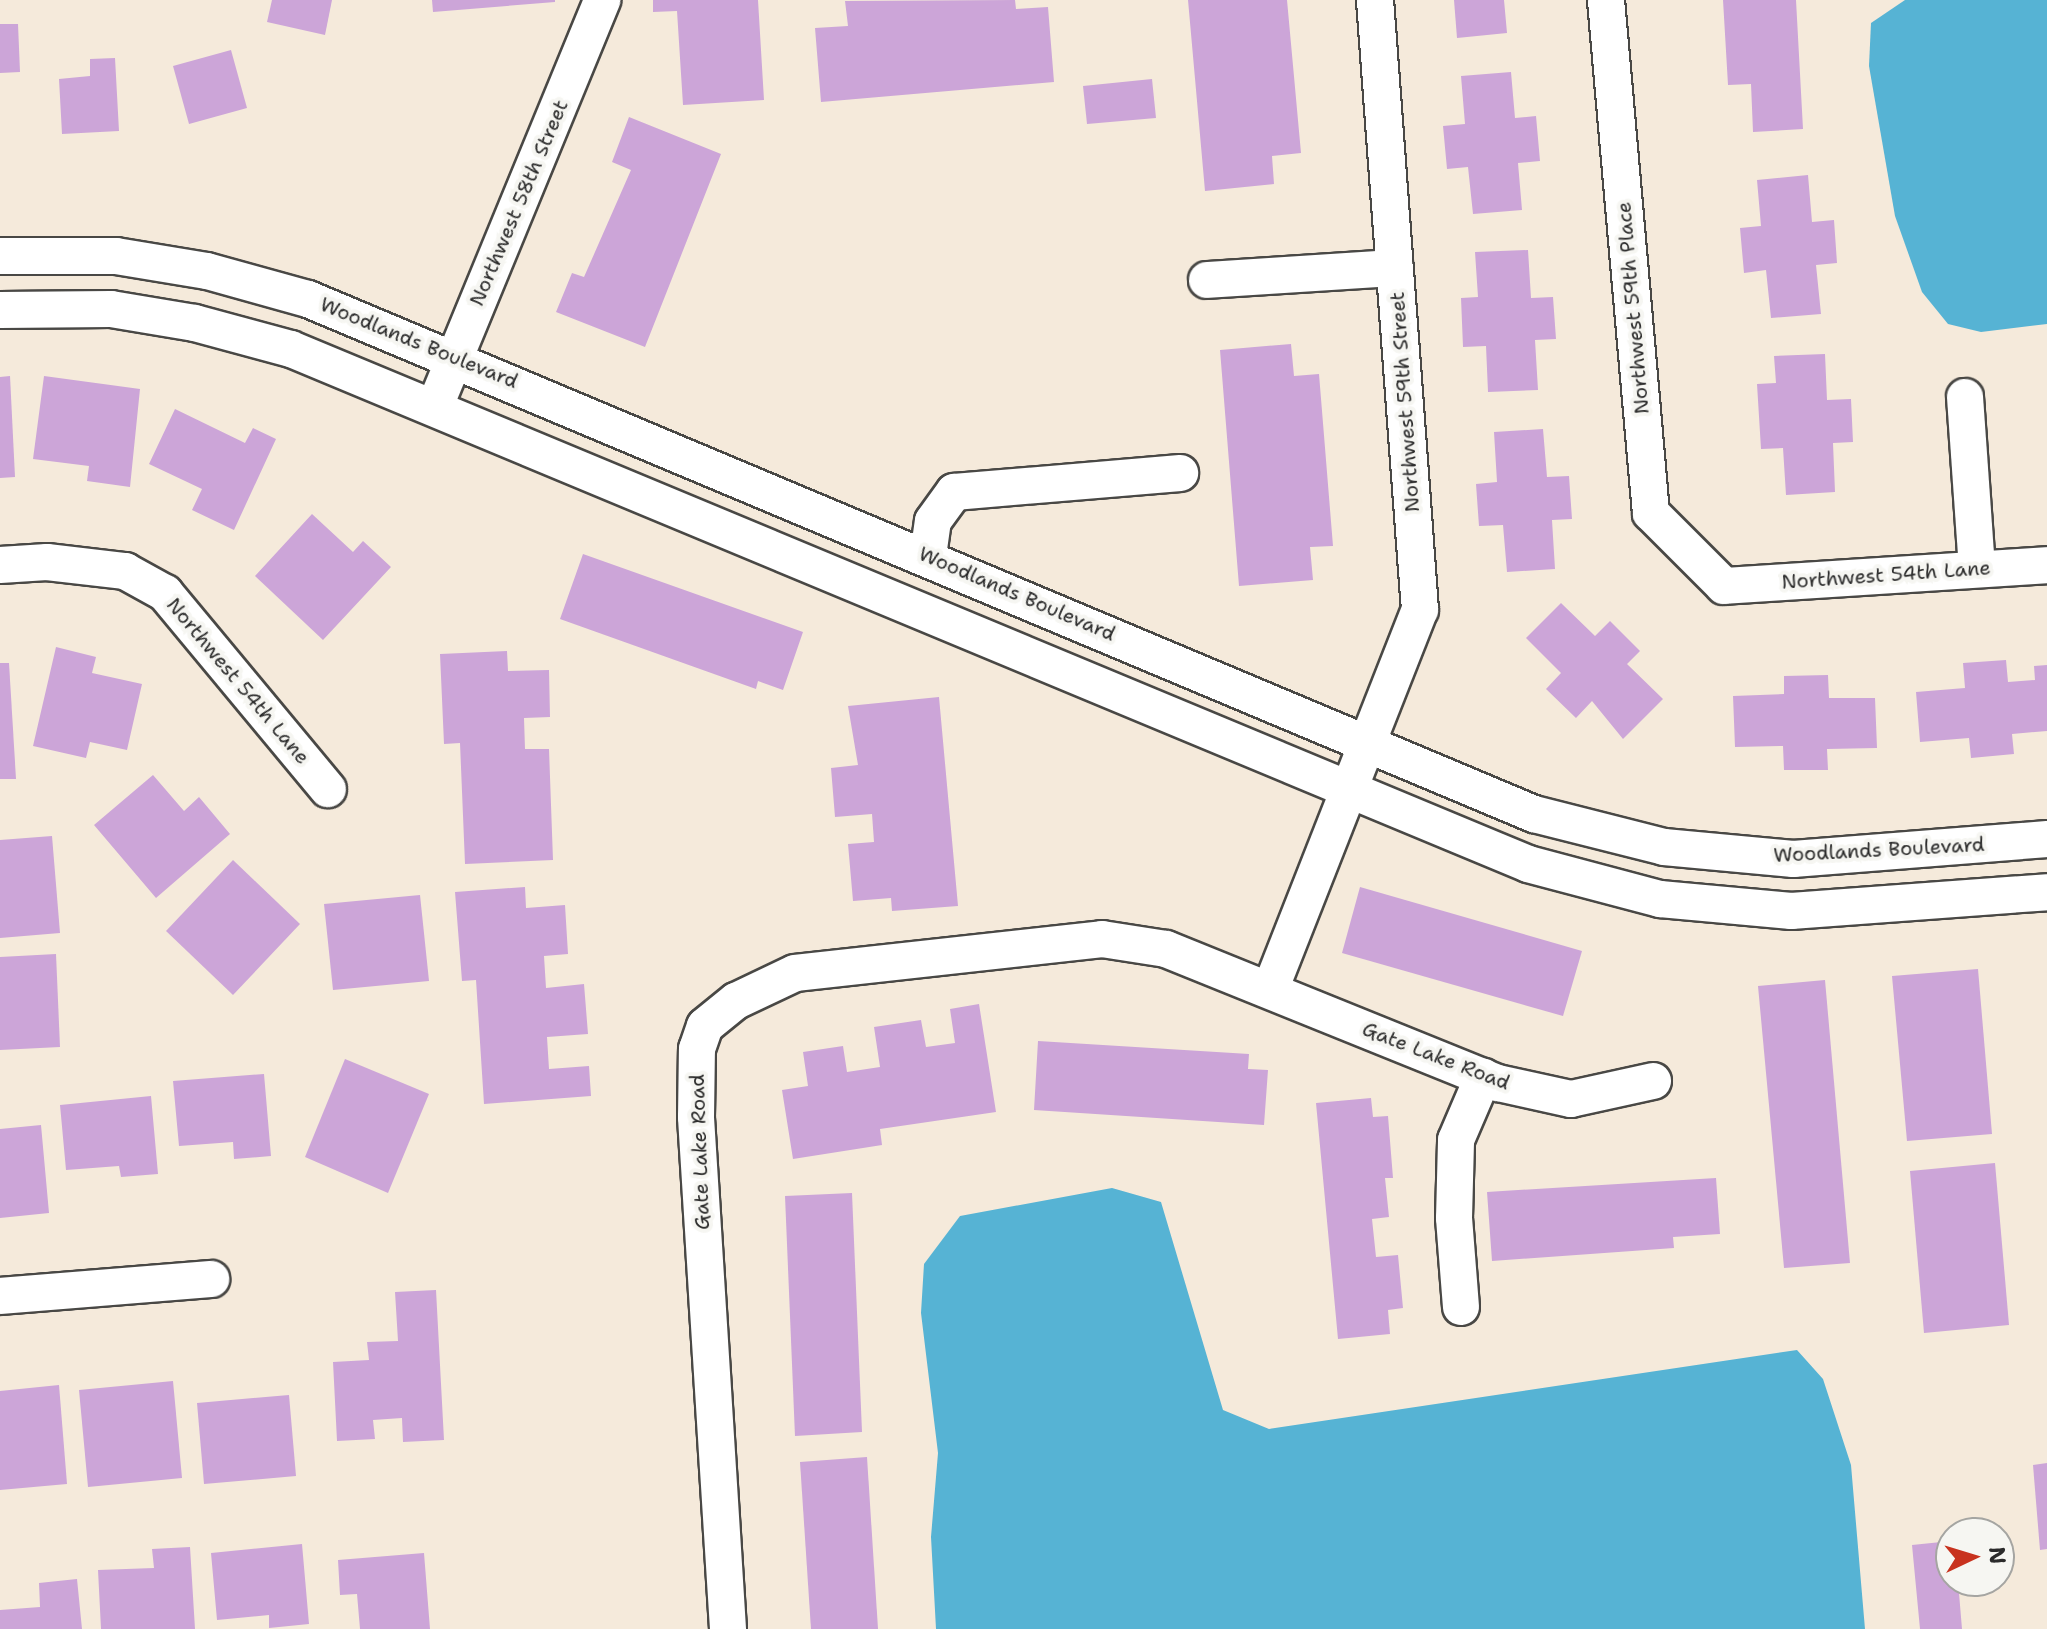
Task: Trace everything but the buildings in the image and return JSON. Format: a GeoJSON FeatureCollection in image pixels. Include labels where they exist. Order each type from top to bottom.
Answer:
{"type":"FeatureCollection","features":[{"type":"Feature","properties":{"kind":"street","name":"Northwest 58th Street"},"geometry":{"type":"LineString","coordinates":[[435,406],[602,0]]}},
{"type":"Feature","properties":{"kind":"street","name":"Northwest 59th Street"},"geometry":{"type":"LineString","coordinates":[[1351,792],[1420,610],[1375,0]]}},
{"type":"Feature","properties":{"kind":"street","name":"Northwest 59th Place"},"geometry":{"type":"LineString","coordinates":[[1606,0],[1651,513],[1724,586]]}},
{"type":"Feature","properties":{"kind":"street","name":"Woodlands Boulevard"},"geometry":{"type":"LineString","coordinates":[[0,256],[116,256],[207,271],[308,299],[455,357],[1534,814],[1664,847],[1793,859],[2047,839]]}},
{"type":"Feature","properties":{"kind":"street"},"geometry":{"type":"LineString","coordinates":[[1207,280],[1395,268]]}},
{"type":"Feature","properties":{"kind":"street"},"geometry":{"type":"LineString","coordinates":[[0,310],[111,309],[195,323],[291,349],[435,406],[1528,864],[1660,899],[1791,911],[2047,892]]}},
{"type":"Feature","properties":{"kind":"street"},"geometry":{"type":"LineString","coordinates":[[1965,397],[1977,569]]}},
{"type":"Feature","properties":{"kind":"street"},"geometry":{"type":"LineString","coordinates":[[928,556],[933,521],[954,492],[1180,473]]}},
{"type":"Feature","properties":{"kind":"street","name":"Northwest 54th Lane"},"geometry":{"type":"LineString","coordinates":[[0,565],[47,562],[125,571],[165,593],[328,789]]}},
{"type":"Feature","properties":{"kind":"street","name":"Northwest 54th Lane"},"geometry":{"type":"LineString","coordinates":[[1724,586],[2047,565]]}},
{"type":"Feature","properties":{"kind":"street"},"geometry":{"type":"LineString","coordinates":[[1270,990],[1351,792]]}},
{"type":"Feature","properties":{"kind":"street","name":"Gate Lake Road"},"geometry":{"type":"LineString","coordinates":[[728,1629],[696,1117],[697,1049],[705,1026],[736,1001],[795,973],[1102,939],[1166,949],[1483,1077],[1571,1099],[1653,1081]]}},
{"type":"Feature","properties":{"kind":"street"},"geometry":{"type":"LineString","coordinates":[[1461,1307],[1454,1218],[1456,1140],[1483,1077]]}},
{"type":"Feature","properties":{"kind":"street"},"geometry":{"type":"LineString","coordinates":[[0,1296],[211,1279]]}},
{"type":"Feature","properties":{"kind":"water"},"geometry":{"type":"Polygon","coordinates":[[[1905,0],[2047,0],[2047,324],[1981,332],[1948,324],[1922,292],[1895,216],[1869,66],[1871,23],[1905,0]]]}},
{"type":"Feature","properties":{"kind":"water"},"geometry":{"type":"Polygon","coordinates":[[[1112,1188],[1161,1202],[1223,1410],[1269,1429],[1797,1350],[1823,1379],[1851,1465],[1865,1629],[936,1629],[931,1537],[938,1453],[921,1313],[924,1264],[960,1216],[1112,1188]]]}}]}
